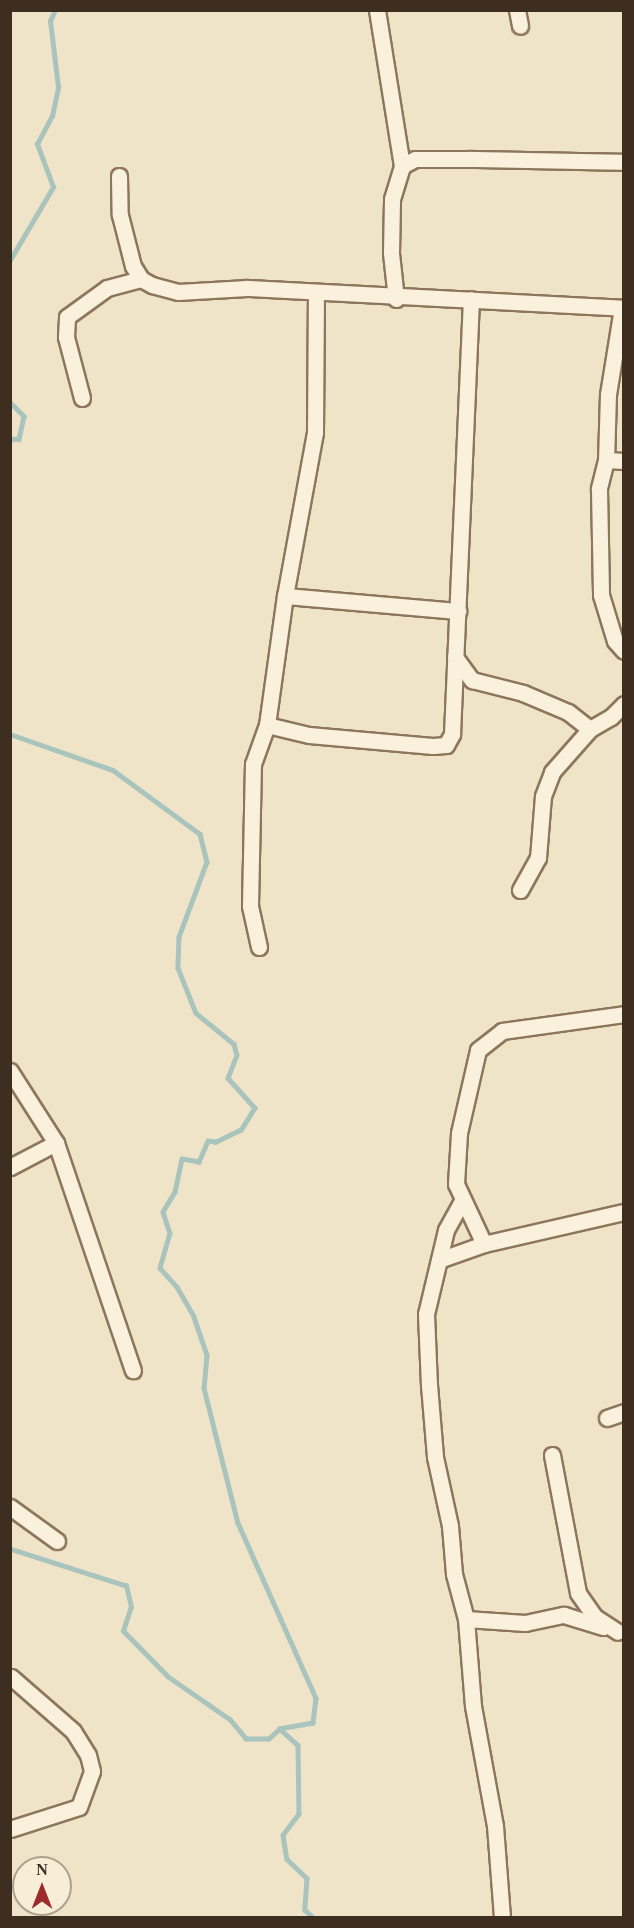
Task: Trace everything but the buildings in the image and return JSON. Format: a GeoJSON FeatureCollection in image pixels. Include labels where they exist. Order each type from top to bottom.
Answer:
{"type":"FeatureCollection","features":[{"type":"Feature","properties":{"kind":"street"},"geometry":{"type":"LineString","coordinates":[[376,10],[402,166],[392,199],[391,253],[396,299]]}},
{"type":"Feature","properties":{"kind":"street"},"geometry":{"type":"LineString","coordinates":[[517,10],[520,26]]}},
{"type":"Feature","properties":{"kind":"street"},"geometry":{"type":"LineString","coordinates":[[402,166],[415,159],[624,162]]}},
{"type":"Feature","properties":{"kind":"street"},"geometry":{"type":"LineString","coordinates":[[119,176],[120,215],[133,266],[141,279]]}},
{"type":"Feature","properties":{"kind":"street"},"geometry":{"type":"LineString","coordinates":[[82,398],[66,337],[67,317],[107,288],[141,279],[178,291],[247,288],[396,299],[471,299],[623,308],[608,394],[606,460],[599,489],[601,595],[615,641],[624,651]]}},
{"type":"Feature","properties":{"kind":"street"},"geometry":{"type":"LineString","coordinates":[[259,947],[250,906],[253,764],[267,725],[285,596],[315,433],[316,293]]}},
{"type":"Feature","properties":{"kind":"street"},"geometry":{"type":"LineString","coordinates":[[267,725],[309,735],[446,745],[452,734],[471,299]]}},
{"type":"Feature","properties":{"kind":"street"},"geometry":{"type":"LineString","coordinates":[[606,460],[624,461]]}},
{"type":"Feature","properties":{"kind":"street"},"geometry":{"type":"LineString","coordinates":[[285,596],[458,611]]}},
{"type":"Feature","properties":{"kind":"street"},"geometry":{"type":"LineString","coordinates":[[455,657],[472,680],[559,708],[590,729]]}},
{"type":"Feature","properties":{"kind":"street"},"geometry":{"type":"LineString","coordinates":[[453,689],[472,680]]}},
{"type":"Feature","properties":{"kind":"street"},"geometry":{"type":"LineString","coordinates":[[520,890],[534,872],[538,858],[543,796],[552,772],[590,729],[611,717],[624,704]]}},
{"type":"Feature","properties":{"kind":"street"},"geometry":{"type":"LineString","coordinates":[[484,1244],[456,1184],[459,1133],[478,1050],[502,1030],[624,1014]]}},
{"type":"Feature","properties":{"kind":"street"},"geometry":{"type":"LineString","coordinates":[[10,1071],[56,1143],[133,1370]]}},
{"type":"Feature","properties":{"kind":"street"},"geometry":{"type":"LineString","coordinates":[[10,1167],[56,1143]]}},
{"type":"Feature","properties":{"kind":"street"},"geometry":{"type":"LineString","coordinates":[[462,1201],[446,1230],[426,1314],[429,1385],[454,1574],[466,1619],[473,1706],[495,1826],[502,1917]]}},
{"type":"Feature","properties":{"kind":"street"},"geometry":{"type":"LineString","coordinates":[[439,1260],[484,1244],[624,1212]]}},
{"type":"Feature","properties":{"kind":"street"},"geometry":{"type":"LineString","coordinates":[[607,1418],[624,1412]]}},
{"type":"Feature","properties":{"kind":"street"},"geometry":{"type":"LineString","coordinates":[[552,1455],[578,1593],[595,1617],[621,1632]]}},
{"type":"Feature","properties":{"kind":"street"},"geometry":{"type":"LineString","coordinates":[[10,1507],[57,1541]]}},
{"type":"Feature","properties":{"kind":"street"},"geometry":{"type":"LineString","coordinates":[[466,1619],[525,1623],[564,1615],[621,1632]]}},
{"type":"Feature","properties":{"kind":"street"},"geometry":{"type":"LineString","coordinates":[[10,1829],[79,1807],[93,1771],[73,1731],[11,1677]]}},
{"type":"Feature","properties":{"kind":"waterway"},"geometry":{"type":"LineString","coordinates":[[10,260],[53,187],[37,144],[52,116],[58,87],[50,21],[55,10]]}},
{"type":"Feature","properties":{"kind":"waterway"},"geometry":{"type":"LineString","coordinates":[[10,402],[24,416],[19,439],[10,440]]}},
{"type":"Feature","properties":{"kind":"waterway"},"geometry":{"type":"LineString","coordinates":[[10,734],[113,770],[200,834],[207,862],[179,937],[178,968],[196,1013],[234,1044],[237,1055],[228,1078],[255,1108],[241,1130],[216,1142],[208,1141],[199,1162],[182,1159],[175,1192],[163,1212],[170,1233],[160,1268],[177,1287],[194,1317],[207,1355],[204,1388],[238,1523],[316,1698],[313,1723],[280,1729],[269,1739],[246,1739],[230,1720],[168,1677],[123,1631],[131,1607],[126,1586],[10,1549]]}},
{"type":"Feature","properties":{"kind":"waterway"},"geometry":{"type":"LineString","coordinates":[[280,1729],[298,1745],[299,1814],[283,1835],[287,1859],[307,1878],[305,1910],[314,1918]]}}]}
